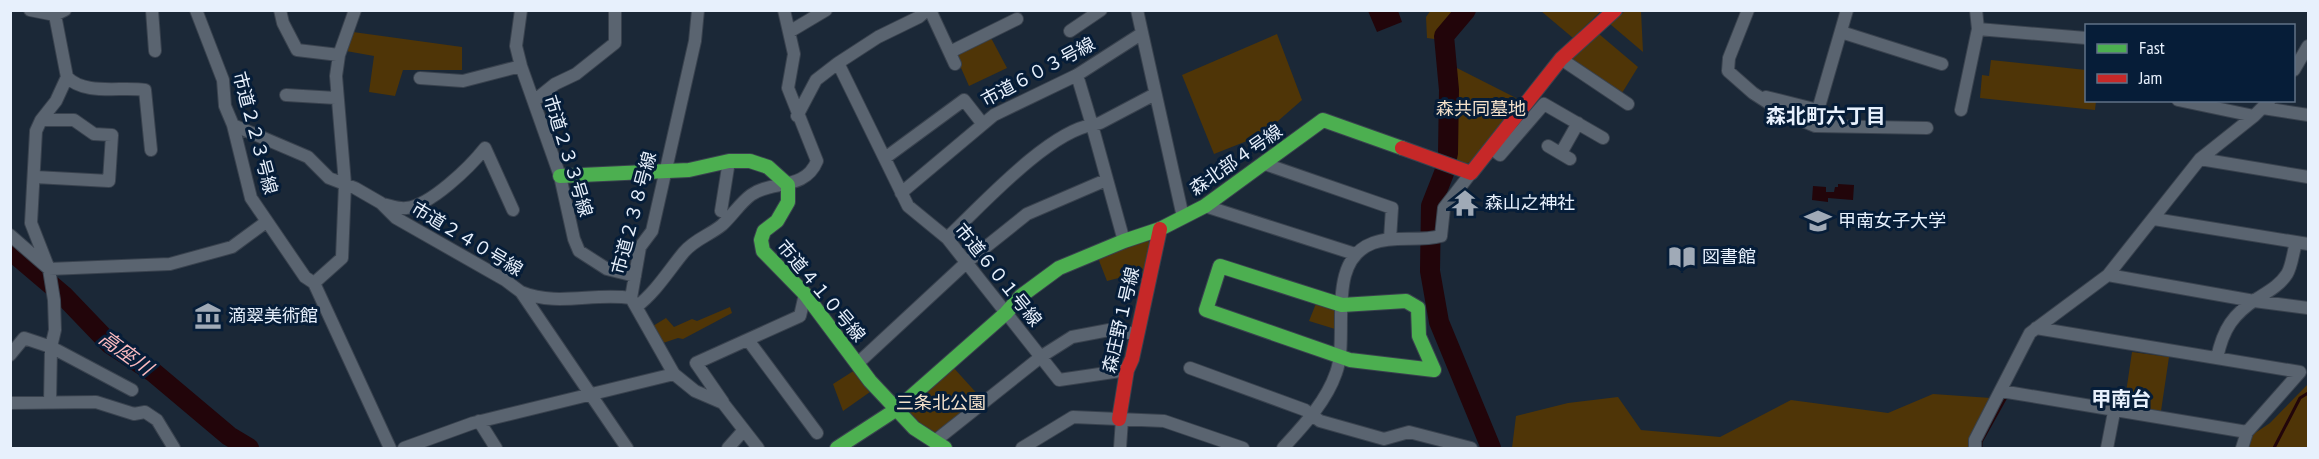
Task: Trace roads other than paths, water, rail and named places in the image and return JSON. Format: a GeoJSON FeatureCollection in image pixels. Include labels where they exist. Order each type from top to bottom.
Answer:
{"type":"FeatureCollection","features":[{"type":"Feature","properties":{"kind":"street"},"geometry":{"type":"LineString","coordinates":[[30,10],[60,13],[67,77],[56,101],[41,120],[36,131],[32,223],[49,273],[54,300],[55,330],[51,347],[50,403]]}},
{"type":"Feature","properties":{"kind":"street"},"geometry":{"type":"LineString","coordinates":[[152,10],[155,51]]}},
{"type":"Feature","properties":{"kind":"street","name":"市道２２３号線"},"geometry":{"type":"LineString","coordinates":[[196,10],[223,80],[225,106],[233,125],[251,198],[305,277],[314,283],[390,448]]}},
{"type":"Feature","properties":{"kind":"street"},"geometry":{"type":"LineString","coordinates":[[280,10],[283,23],[297,50],[339,55]]}},
{"type":"Feature","properties":{"kind":"street"},"geometry":{"type":"LineString","coordinates":[[314,283],[342,258],[345,184],[336,98],[336,76],[339,55],[355,10]]}},
{"type":"Feature","properties":{"kind":"street","name":"市道２３３号線"},"geometry":{"type":"LineString","coordinates":[[521,10],[516,46],[560,176],[574,239],[579,250],[607,268],[635,276]]}},
{"type":"Feature","properties":{"kind":"street"},"geometry":{"type":"LineString","coordinates":[[534,101],[555,84],[576,74],[615,43],[615,10]]}},
{"type":"Feature","properties":{"kind":"street","name":"市道２３８号線"},"geometry":{"type":"LineString","coordinates":[[633,302],[640,247],[652,231],[694,41],[698,10]]}},
{"type":"Feature","properties":{"kind":"street"},"geometry":{"type":"LineString","coordinates":[[522,292],[536,298],[558,301],[614,296],[633,302],[648,298],[686,249],[720,226],[752,194],[759,190],[788,185],[813,171],[817,161],[797,116],[788,88],[794,54],[784,10]]}},
{"type":"Feature","properties":{"kind":"street"},"geometry":{"type":"LineString","coordinates":[[789,32],[826,10]]}},
{"type":"Feature","properties":{"kind":"street"},"geometry":{"type":"LineString","coordinates":[[797,116],[816,80],[878,37],[919,17],[928,10],[955,64]]}},
{"type":"Feature","properties":{"kind":"street"},"geometry":{"type":"LineString","coordinates":[[1070,31],[1101,10]]}},
{"type":"Feature","properties":{"kind":"street","name":"森北部４号線"},"geometry":{"type":"LineString","coordinates":[[1137,10],[1183,217],[1205,206],[1323,120],[1467,171]]}},
{"type":"Feature","properties":{"kind":"street"},"geometry":{"type":"LineString","coordinates":[[1283,448],[1312,415],[1328,391],[1337,371],[1344,275],[1355,254],[1371,243],[1390,239],[1419,240],[1441,237],[1444,208],[1467,171],[1491,148],[1561,59],[1615,10]]}},
{"type":"Feature","properties":{"kind":"street"},"geometry":{"type":"LineString","coordinates":[[1748,10],[1729,58],[1728,71],[1753,93],[1784,113],[1815,126],[1927,128]]}},
{"type":"Feature","properties":{"kind":"street"},"geometry":{"type":"LineString","coordinates":[[1753,93],[1818,110],[1847,10]]}},
{"type":"Feature","properties":{"kind":"street"},"geometry":{"type":"LineString","coordinates":[[1961,110],[1978,29],[1974,11]]}},
{"type":"Feature","properties":{"kind":"street"},"geometry":{"type":"LineString","coordinates":[[950,52],[1017,19]]}},
{"type":"Feature","properties":{"kind":"street"},"geometry":{"type":"LineString","coordinates":[[1978,29],[2085,38]]}},
{"type":"Feature","properties":{"kind":"street"},"geometry":{"type":"LineString","coordinates":[[1842,32],[1942,64]]}},
{"type":"Feature","properties":{"kind":"street","name":"市道６０３号線"},"geometry":{"type":"LineString","coordinates":[[901,193],[994,115],[1077,75],[1141,34]]}},
{"type":"Feature","properties":{"kind":"street"},"geometry":{"type":"LineString","coordinates":[[2295,69],[2308,50]]}},
{"type":"Feature","properties":{"kind":"street"},"geometry":{"type":"LineString","coordinates":[[1561,59],[1628,104]]}},
{"type":"Feature","properties":{"kind":"street","name":"市道６０１号線"},"geometry":{"type":"LineString","coordinates":[[838,63],[908,206],[948,237],[1059,380],[1127,370]]}},
{"type":"Feature","properties":{"kind":"street"},"geometry":{"type":"LineString","coordinates":[[420,78],[463,81],[521,66]]}},
{"type":"Feature","properties":{"kind":"street"},"geometry":{"type":"LineString","coordinates":[[1077,75],[1124,240]]}},
{"type":"Feature","properties":{"kind":"street"},"geometry":{"type":"LineString","coordinates":[[67,77],[72,83],[109,91],[128,87],[145,90],[150,150]]}},
{"type":"Feature","properties":{"kind":"street"},"geometry":{"type":"LineString","coordinates":[[948,237],[1045,147],[1080,127],[1100,123],[1155,94]]}},
{"type":"Feature","properties":{"kind":"street"},"geometry":{"type":"LineString","coordinates":[[286,95],[336,98]]}},
{"type":"Feature","properties":{"kind":"street"},"geometry":{"type":"LineString","coordinates":[[885,158],[964,100],[982,123]]}},
{"type":"Feature","properties":{"kind":"street"},"geometry":{"type":"LineString","coordinates":[[2199,102],[2308,115]]}},
{"type":"Feature","properties":{"kind":"street"},"geometry":{"type":"LineString","coordinates":[[1491,148],[1500,155],[1544,104],[1603,138]]}},
{"type":"Feature","properties":{"kind":"street"},"geometry":{"type":"LineString","coordinates":[[1975,448],[1975,440],[2030,333],[2108,275],[2200,159],[2262,108]]}},
{"type":"Feature","properties":{"kind":"street"},"geometry":{"type":"LineString","coordinates":[[35,177],[109,181],[112,135],[94,134],[74,120],[41,120]]}},
{"type":"Feature","properties":{"kind":"street"},"geometry":{"type":"LineString","coordinates":[[1548,146],[1565,156],[1578,123]]}},
{"type":"Feature","properties":{"kind":"street","name":"市道２４０号線"},"geometry":{"type":"LineString","coordinates":[[233,125],[308,157],[329,178],[355,188],[381,203],[396,218],[522,292],[627,448]]}},
{"type":"Feature","properties":{"kind":"street"},"geometry":{"type":"LineString","coordinates":[[381,203],[404,208],[417,206],[449,185],[475,161],[485,148],[513,210]]}},
{"type":"Feature","properties":{"kind":"street"},"geometry":{"type":"LineString","coordinates":[[2200,159],[2308,177]]}},
{"type":"Feature","properties":{"kind":"street"},"geometry":{"type":"LineString","coordinates":[[560,176],[689,170],[729,161],[750,160],[768,167],[788,185]]}},
{"type":"Feature","properties":{"kind":"street"},"geometry":{"type":"LineString","coordinates":[[721,211],[729,161]]}},
{"type":"Feature","properties":{"kind":"street"},"geometry":{"type":"LineString","coordinates":[[1265,164],[1392,208],[1390,239]]}},
{"type":"Feature","properties":{"kind":"street"},"geometry":{"type":"LineString","coordinates":[[857,364],[967,262],[1028,214],[1106,180]]}},
{"type":"Feature","properties":{"kind":"street","name":"市道４１０号線"},"geometry":{"type":"LineString","coordinates":[[788,185],[788,202],[777,220],[764,231],[760,240],[762,251],[805,294],[870,381],[914,428],[940,445]]}},
{"type":"Feature","properties":{"kind":"street"},"geometry":{"type":"LineString","coordinates":[[1205,206],[1355,254]]}},
{"type":"Feature","properties":{"kind":"street"},"geometry":{"type":"LineString","coordinates":[[837,448],[897,409],[1006,313],[1021,296],[1059,268],[1124,240],[1160,229],[1183,217]]}},
{"type":"Feature","properties":{"kind":"street"},"geometry":{"type":"LineString","coordinates":[[2154,219],[2302,243],[2288,273],[2277,286],[2254,301],[2228,324],[2217,358]]}},
{"type":"Feature","properties":{"kind":"street"},"geometry":{"type":"LineString","coordinates":[[10,235],[49,273],[170,264],[232,247],[266,222]]}},
{"type":"Feature","properties":{"kind":"street","name":"森庄野１号線"},"geometry":{"type":"LineString","coordinates":[[1121,419],[1127,370],[1132,359],[1160,229]]}},
{"type":"Feature","properties":{"kind":"street"},"geometry":{"type":"LineString","coordinates":[[1220,266],[1342,305],[1406,301],[1418,308],[1419,336],[1434,370],[1350,360],[1339,355],[1206,310],[1220,266]]}},
{"type":"Feature","properties":{"kind":"street"},"geometry":{"type":"LineString","coordinates":[[2108,275],[2254,301],[2308,308]]}},
{"type":"Feature","properties":{"kind":"street"},"geometry":{"type":"LineString","coordinates":[[758,448],[696,363],[800,316],[805,294]]}},
{"type":"Feature","properties":{"kind":"street"},"geometry":{"type":"LineString","coordinates":[[633,302],[674,374],[695,391],[723,403]]}},
{"type":"Feature","properties":{"kind":"street"},"geometry":{"type":"LineString","coordinates":[[2036,328],[2300,372],[2247,432],[2242,448]]}},
{"type":"Feature","properties":{"kind":"street"},"geometry":{"type":"LineString","coordinates":[[940,445],[1042,356],[1072,337],[1108,330],[1136,334]]}},
{"type":"Feature","properties":{"kind":"street"},"geometry":{"type":"LineString","coordinates":[[10,355],[24,338],[51,347],[91,369],[132,390],[51,347]]}},
{"type":"Feature","properties":{"kind":"street"},"geometry":{"type":"LineString","coordinates":[[748,340],[817,433]]}},
{"type":"Feature","properties":{"kind":"street"},"geometry":{"type":"LineString","coordinates":[[1190,368],[1305,410],[1320,422],[1384,439],[1409,432],[1471,448]]}},
{"type":"Feature","properties":{"kind":"street"},"geometry":{"type":"LineString","coordinates":[[404,448],[479,421],[591,396],[674,374]]}},
{"type":"Feature","properties":{"kind":"street"},"geometry":{"type":"LineString","coordinates":[[2001,391],[2114,412],[2247,432]]}},
{"type":"Feature","properties":{"kind":"street"},"geometry":{"type":"LineString","coordinates":[[10,403],[96,402],[134,414],[146,412],[157,420],[174,448]]}},
{"type":"Feature","properties":{"kind":"street"},"geometry":{"type":"LineString","coordinates":[[2107,448],[2114,412]]}},
{"type":"Feature","properties":{"kind":"street"},"geometry":{"type":"LineString","coordinates":[[1022,448],[1073,417],[1164,421],[1242,448]]}},
{"type":"Feature","properties":{"kind":"street"},"geometry":{"type":"LineString","coordinates":[[1120,448],[1121,419]]}},
{"type":"Feature","properties":{"kind":"street"},"geometry":{"type":"LineString","coordinates":[[479,421],[496,448]]}},
{"type":"Feature","properties":{"kind":"street"},"geometry":{"type":"LineString","coordinates":[[728,448],[744,430]]}},
{"type":"Feature","properties":{"kind":"waterway"},"geometry":{"type":"LineString","coordinates":[[1466,10],[1444,36],[1449,90],[1448,153],[1444,173],[1431,206],[1430,271],[1439,322],[1491,448]]}},
{"type":"Feature","properties":{"kind":"waterway","name":"高座川"},"geometry":{"type":"LineString","coordinates":[[10,250],[63,295],[110,344],[153,372],[229,436],[249,448]]}},
{"type":"Feature","properties":{"kind":"waterway"},"geometry":{"type":"LineString","coordinates":[[2274,448],[2300,398],[2308,393]]}},
{"type":"Feature","properties":{"kind":"waterway"},"geometry":{"type":"LineString","coordinates":[[1981,448],[1981,442],[2005,399]]}},
{"type":"Feature","properties":{"kind":"place","name":"森山之神社"},"geometry":{"type":"Point","coordinates":[1465,203]}},
{"type":"Feature","properties":{"kind":"place","name":"甲南女子大学"},"geometry":{"type":"Point","coordinates":[1818,221]}},
{"type":"Feature","properties":{"kind":"place","name":"図書館"},"geometry":{"type":"Point","coordinates":[1682,257]}},
{"type":"Feature","properties":{"kind":"place","name":"滴翠美術館"},"geometry":{"type":"Point","coordinates":[208,316]}},
{"type":"Feature","properties":{"kind":"district","name":"森北町六丁目"},"geometry":{"type":"Point","coordinates":[1826,116]}},
{"type":"Feature","properties":{"kind":"district","name":"甲南台"},"geometry":{"type":"Point","coordinates":[2121,399]}},
{"type":"Feature","properties":{"kind":"park label","name":"森共同墓地"},"geometry":{"type":"Point","coordinates":[1481,109]}},
{"type":"Feature","properties":{"kind":"park label","name":"三条北公園"},"geometry":{"type":"Point","coordinates":[941,403]}}]}
